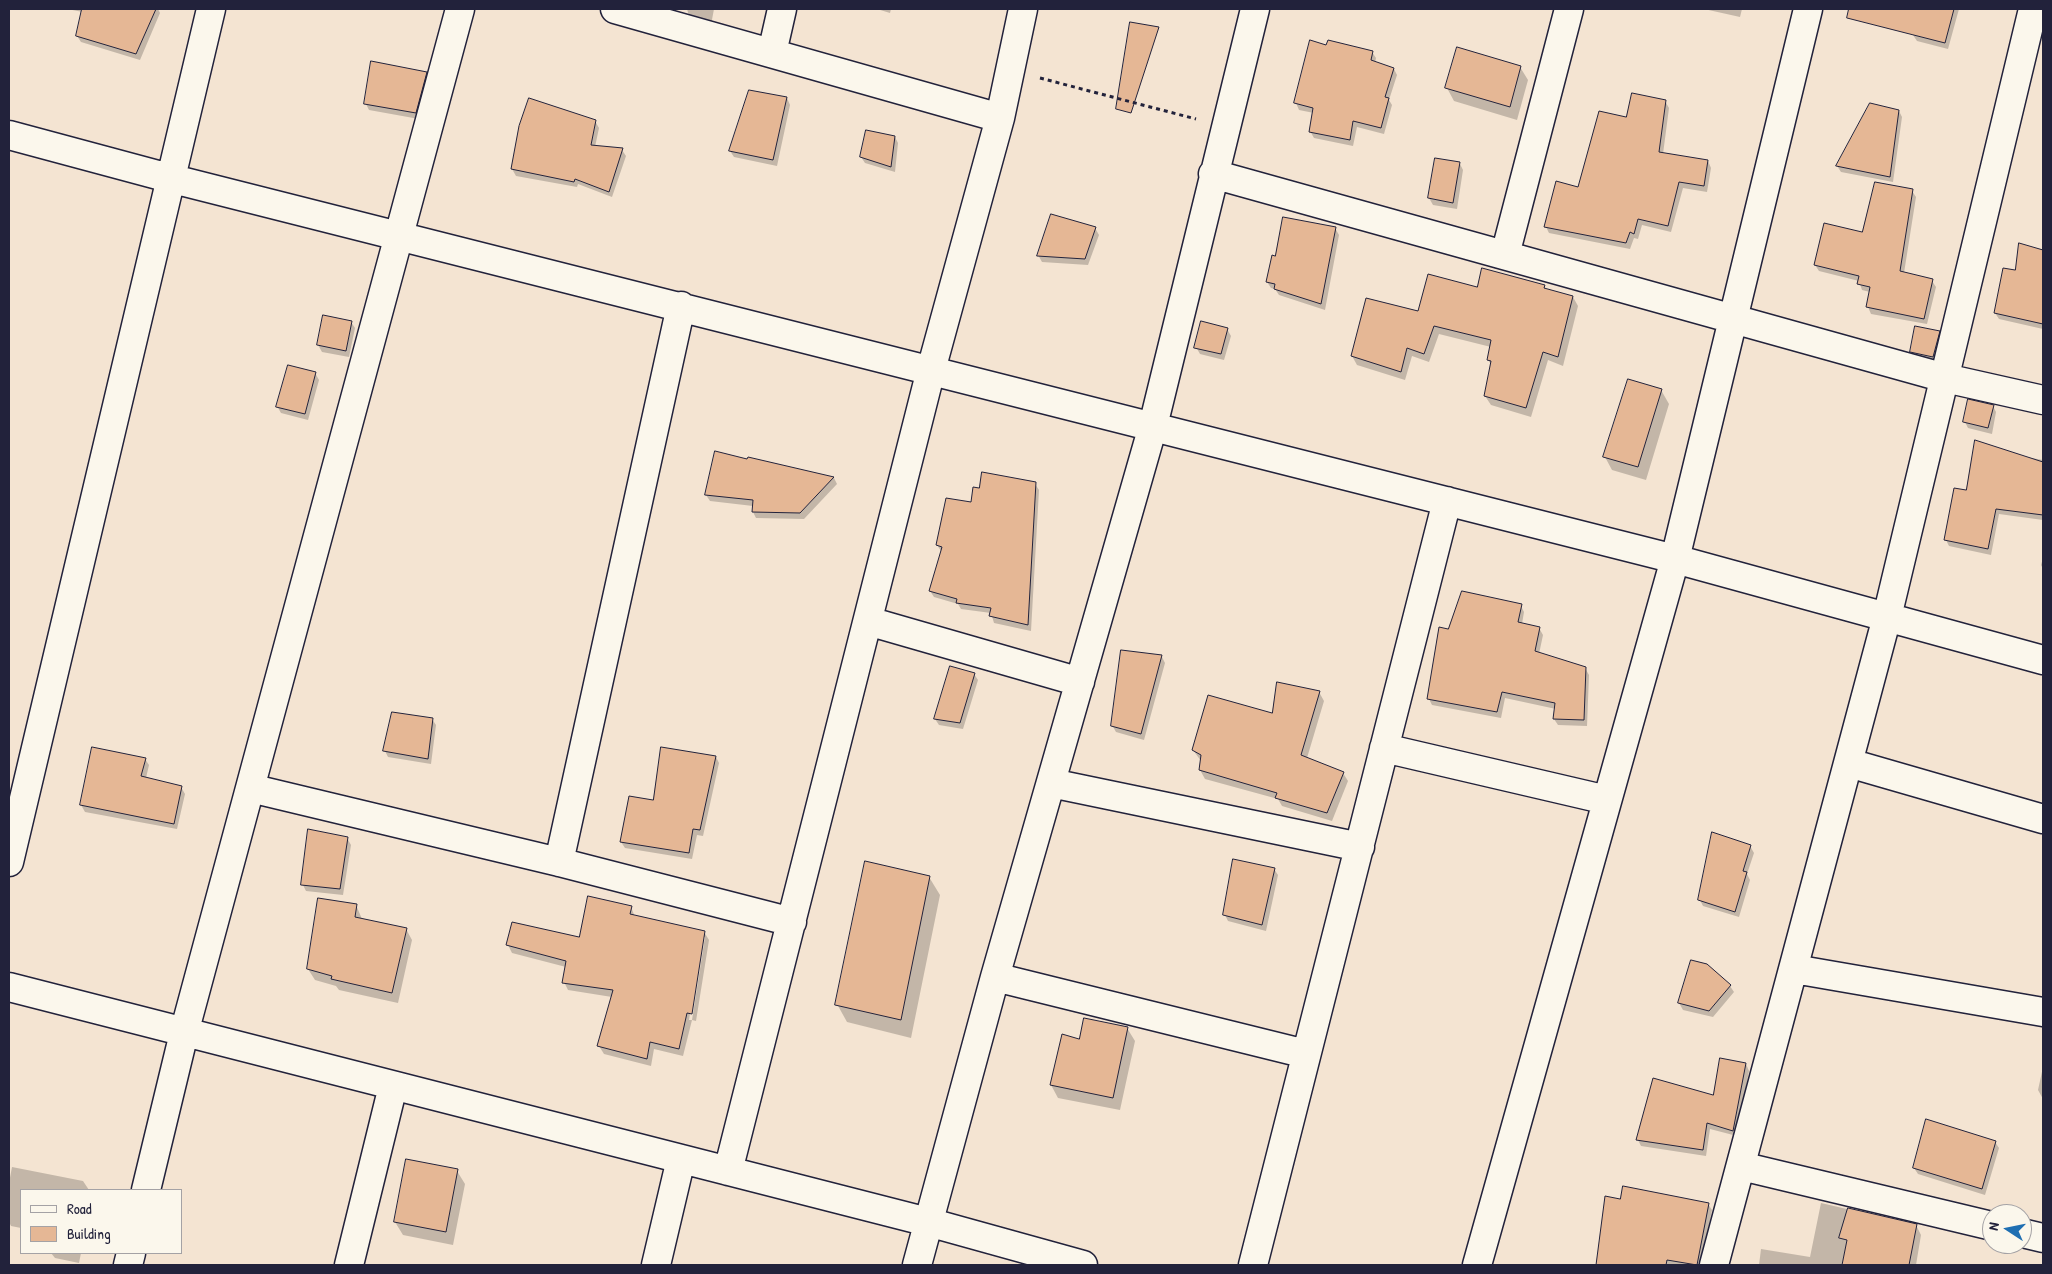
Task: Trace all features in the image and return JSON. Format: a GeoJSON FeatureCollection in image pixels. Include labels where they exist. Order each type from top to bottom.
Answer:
{"type":"FeatureCollection","features":[{"type":"Feature","properties":{"kind":"street"},"geometry":{"type":"LineString","coordinates":[[9,862],[169,178],[211,9]]}},
{"type":"Feature","properties":{"kind":"street"},"geometry":{"type":"LineString","coordinates":[[146,1189],[184,1033],[460,9]]}},
{"type":"Feature","properties":{"kind":"street"},"geometry":{"type":"LineString","coordinates":[[615,9],[1000,118]]}},
{"type":"Feature","properties":{"kind":"street"},"geometry":{"type":"LineString","coordinates":[[772,53],[782,9]]}},
{"type":"Feature","properties":{"kind":"street"},"geometry":{"type":"LineString","coordinates":[[728,1171],[932,370],[1000,118],[1023,9]]}},
{"type":"Feature","properties":{"kind":"street"},"geometry":{"type":"LineString","coordinates":[[917,1265],[995,977],[1153,426],[1213,174],[1255,9]]}},
{"type":"Feature","properties":{"kind":"street"},"geometry":{"type":"LineString","coordinates":[[1504,255],[1569,9]]}},
{"type":"Feature","properties":{"kind":"street"},"geometry":{"type":"LineString","coordinates":[[1477,1265],[1675,559],[1808,9]]}},
{"type":"Feature","properties":{"kind":"street"},"geometry":{"type":"LineString","coordinates":[[1714,1265],[1887,617],[2033,9]]}},
{"type":"Feature","properties":{"kind":"street"},"geometry":{"type":"LineString","coordinates":[[9,135],[169,178],[1675,559],[2043,660]]}},
{"type":"Feature","properties":{"kind":"street"},"geometry":{"type":"LineString","coordinates":[[1213,174],[1945,378],[2043,400]]}},
{"type":"Feature","properties":{"kind":"street"},"geometry":{"type":"LineString","coordinates":[[559,862],[681,306]]}},
{"type":"Feature","properties":{"kind":"street"},"geometry":{"type":"LineString","coordinates":[[1253,1265],[1447,501]]}},
{"type":"Feature","properties":{"kind":"street"},"geometry":{"type":"LineString","coordinates":[[868,621],[1080,682]]}},
{"type":"Feature","properties":{"kind":"street"},"geometry":{"type":"LineString","coordinates":[[1384,748],[1607,800]]}},
{"type":"Feature","properties":{"kind":"street"},"geometry":{"type":"LineString","coordinates":[[1849,762],[2043,819]]}},
{"type":"Feature","properties":{"kind":"street"},"geometry":{"type":"LineString","coordinates":[[1051,783],[1360,847]]}},
{"type":"Feature","properties":{"kind":"street"},"geometry":{"type":"LineString","coordinates":[[250,788],[559,862],[792,922]]}},
{"type":"Feature","properties":{"kind":"street"},"geometry":{"type":"LineString","coordinates":[[1794,969],[2043,1012]]}},
{"type":"Feature","properties":{"kind":"street"},"geometry":{"type":"LineString","coordinates":[[995,977],[1306,1054]]}},
{"type":"Feature","properties":{"kind":"street"},"geometry":{"type":"LineString","coordinates":[[9,987],[928,1222],[1083,1265]]}},
{"type":"Feature","properties":{"kind":"street"},"geometry":{"type":"LineString","coordinates":[[349,1265],[393,1086]]}},
{"type":"Feature","properties":{"kind":"street"},"geometry":{"type":"LineString","coordinates":[[656,1265],[681,1159]]}},
{"type":"Feature","properties":{"kind":"street"},"geometry":{"type":"LineString","coordinates":[[1741,1166],[1982,1224]]}},
{"type":"Feature","properties":{"kind":"path"},"geometry":{"type":"LineString","coordinates":[[1010,70],[1225,127]]}},
{"type":"Feature","properties":{"kind":"building"},"geometry":{"type":"Polygon","coordinates":[[[82,9],[156,9],[136,54],[76,36],[82,9]]]}},
{"type":"Feature","properties":{"kind":"building"},"geometry":{"type":"Polygon","coordinates":[[[1849,9],[1954,9],[1945,43],[1847,18],[1849,9]]]}},
{"type":"Feature","properties":{"kind":"building"},"geometry":{"type":"Polygon","coordinates":[[[1130,22],[1159,27],[1131,113],[1116,109],[1130,22]]]}},
{"type":"Feature","properties":{"kind":"building"},"geometry":{"type":"Polygon","coordinates":[[[1310,40],[1326,45],[1328,40],[1373,51],[1371,60],[1394,68],[1385,97],[1389,98],[1381,128],[1353,121],[1350,140],[1309,132],[1313,108],[1294,103],[1310,40]]]}},
{"type":"Feature","properties":{"kind":"building"},"geometry":{"type":"Polygon","coordinates":[[[1457,47],[1521,66],[1510,107],[1445,88],[1457,47]]]}},
{"type":"Feature","properties":{"kind":"building"},"geometry":{"type":"Polygon","coordinates":[[[371,61],[427,72],[416,113],[364,104],[371,61]]]}},
{"type":"Feature","properties":{"kind":"building"},"geometry":{"type":"Polygon","coordinates":[[[749,90],[787,97],[773,160],[729,151],[749,90]]]}},
{"type":"Feature","properties":{"kind":"building"},"geometry":{"type":"Polygon","coordinates":[[[1632,93],[1666,100],[1659,152],[1708,160],[1704,186],[1679,182],[1668,226],[1638,219],[1634,234],[1630,232],[1626,243],[1544,227],[1556,181],[1578,187],[1599,111],[1626,117],[1632,93]]]}},
{"type":"Feature","properties":{"kind":"building"},"geometry":{"type":"Polygon","coordinates":[[[529,98],[596,120],[591,145],[623,148],[609,192],[575,179],[574,182],[511,169],[519,126],[529,98]]]}},
{"type":"Feature","properties":{"kind":"building"},"geometry":{"type":"Polygon","coordinates":[[[1870,103],[1899,110],[1890,177],[1836,166],[1870,103]]]}},
{"type":"Feature","properties":{"kind":"building"},"geometry":{"type":"Polygon","coordinates":[[[866,130],[895,136],[891,167],[860,157],[866,130]]]}},
{"type":"Feature","properties":{"kind":"building"},"geometry":{"type":"Polygon","coordinates":[[[1435,158],[1460,162],[1453,203],[1428,198],[1435,158]]]}},
{"type":"Feature","properties":{"kind":"building"},"geometry":{"type":"Polygon","coordinates":[[[1875,182],[1913,189],[1900,271],[1933,279],[1924,319],[1866,307],[1870,287],[1857,284],[1859,276],[1814,265],[1824,223],[1862,232],[1875,182]]]}},
{"type":"Feature","properties":{"kind":"building"},"geometry":{"type":"Polygon","coordinates":[[[1051,214],[1096,227],[1085,259],[1037,256],[1051,214]]]}},
{"type":"Feature","properties":{"kind":"building"},"geometry":{"type":"Polygon","coordinates":[[[1283,217],[1336,227],[1321,304],[1274,289],[1275,284],[1266,282],[1272,255],[1275,256],[1283,217]]]}},
{"type":"Feature","properties":{"kind":"building"},"geometry":{"type":"Polygon","coordinates":[[[2019,243],[2043,250],[2043,324],[1994,313],[2003,268],[2015,270],[2019,243]]]}},
{"type":"Feature","properties":{"kind":"building"},"geometry":{"type":"Polygon","coordinates":[[[1482,268],[1545,285],[1544,288],[1573,296],[1558,357],[1543,352],[1526,408],[1484,396],[1491,361],[1487,360],[1491,340],[1434,326],[1424,354],[1407,348],[1401,372],[1351,356],[1366,298],[1418,311],[1428,274],[1477,287],[1482,268]]]}},
{"type":"Feature","properties":{"kind":"building"},"geometry":{"type":"Polygon","coordinates":[[[323,315],[352,321],[346,351],[317,345],[323,315]]]}},
{"type":"Feature","properties":{"kind":"building"},"geometry":{"type":"Polygon","coordinates":[[[1201,321],[1228,328],[1221,354],[1194,348],[1201,321]]]}},
{"type":"Feature","properties":{"kind":"building"},"geometry":{"type":"Polygon","coordinates":[[[1915,326],[1940,331],[1933,357],[1910,352],[1915,326]]]}},
{"type":"Feature","properties":{"kind":"building"},"geometry":{"type":"Polygon","coordinates":[[[288,365],[316,372],[305,414],[276,407],[288,365]]]}},
{"type":"Feature","properties":{"kind":"building"},"geometry":{"type":"Polygon","coordinates":[[[1628,379],[1662,389],[1638,467],[1603,457],[1628,379]]]}},
{"type":"Feature","properties":{"kind":"building"},"geometry":{"type":"Polygon","coordinates":[[[1968,399],[1994,405],[1988,428],[1963,422],[1968,399]]]}},
{"type":"Feature","properties":{"kind":"building"},"geometry":{"type":"Polygon","coordinates":[[[1975,440],[2043,462],[2043,515],[1996,509],[1988,549],[1944,540],[1954,488],[1966,490],[1975,440]]]}},
{"type":"Feature","properties":{"kind":"building"},"geometry":{"type":"Polygon","coordinates":[[[715,451],[834,477],[800,513],[752,512],[753,500],[705,495],[715,451]]]}},
{"type":"Feature","properties":{"kind":"building"},"geometry":{"type":"Polygon","coordinates":[[[982,472],[1036,482],[1028,625],[989,616],[991,608],[956,603],[957,599],[929,591],[942,547],[936,545],[946,498],[971,502],[973,487],[979,488],[982,472]]]}},
{"type":"Feature","properties":{"kind":"building"},"geometry":{"type":"Polygon","coordinates":[[[1462,591],[1522,604],[1518,622],[1540,627],[1535,651],[1586,667],[1584,720],[1553,719],[1555,703],[1502,692],[1497,712],[1427,699],[1439,627],[1448,629],[1462,591]]]}},
{"type":"Feature","properties":{"kind":"building"},"geometry":{"type":"Polygon","coordinates":[[[1121,650],[1162,655],[1141,734],[1111,726],[1121,650]]]}},
{"type":"Feature","properties":{"kind":"building"},"geometry":{"type":"Polygon","coordinates":[[[950,666],[975,673],[960,723],[934,719],[950,666]]]}},
{"type":"Feature","properties":{"kind":"building"},"geometry":{"type":"Polygon","coordinates":[[[1277,682],[1320,691],[1301,755],[1344,772],[1327,813],[1275,798],[1277,793],[1199,770],[1201,755],[1192,750],[1208,695],[1272,713],[1277,682]]]}},
{"type":"Feature","properties":{"kind":"building"},"geometry":{"type":"Polygon","coordinates":[[[392,712],[433,718],[428,759],[383,751],[392,712]]]}},
{"type":"Feature","properties":{"kind":"building"},"geometry":{"type":"Polygon","coordinates":[[[92,747],[146,758],[141,776],[182,786],[174,824],[80,805],[92,747]]]}},
{"type":"Feature","properties":{"kind":"building"},"geometry":{"type":"Polygon","coordinates":[[[661,747],[716,756],[700,830],[693,829],[689,853],[620,842],[629,796],[653,800],[661,747]]]}},
{"type":"Feature","properties":{"kind":"building"},"geometry":{"type":"Polygon","coordinates":[[[308,829],[348,837],[340,889],[301,885],[308,829]]]}},
{"type":"Feature","properties":{"kind":"building"},"geometry":{"type":"Polygon","coordinates":[[[1712,832],[1751,845],[1743,871],[1747,872],[1735,912],[1698,900],[1712,832]]]}},
{"type":"Feature","properties":{"kind":"building"},"geometry":{"type":"Polygon","coordinates":[[[1233,859],[1275,868],[1262,925],[1223,915],[1233,859]]]}},
{"type":"Feature","properties":{"kind":"building"},"geometry":{"type":"Polygon","coordinates":[[[865,861],[930,876],[901,1020],[835,1005],[865,861]]]}},
{"type":"Feature","properties":{"kind":"building"},"geometry":{"type":"Polygon","coordinates":[[[588,896],[632,906],[630,914],[705,931],[692,1014],[687,1013],[679,1049],[650,1042],[647,1059],[597,1046],[613,990],[562,983],[566,961],[506,945],[512,922],[579,937],[588,896]]]}},
{"type":"Feature","properties":{"kind":"building"},"geometry":{"type":"Polygon","coordinates":[[[318,898],[357,904],[355,917],[407,928],[392,993],[331,979],[332,976],[307,969],[318,898]]]}},
{"type":"Feature","properties":{"kind":"building"},"geometry":{"type":"Polygon","coordinates":[[[1691,960],[1707,964],[1731,985],[1709,1011],[1678,1003],[1691,960]]]}},
{"type":"Feature","properties":{"kind":"building"},"geometry":{"type":"Polygon","coordinates":[[[1084,1018],[1128,1027],[1113,1098],[1050,1085],[1062,1034],[1079,1039],[1084,1018]]]}},
{"type":"Feature","properties":{"kind":"building"},"geometry":{"type":"Polygon","coordinates":[[[1720,1058],[1746,1063],[1733,1131],[1707,1123],[1703,1150],[1636,1140],[1653,1078],[1713,1095],[1720,1058]]]}},
{"type":"Feature","properties":{"kind":"building"},"geometry":{"type":"Polygon","coordinates":[[[1926,1119],[1996,1141],[1982,1189],[1913,1168],[1926,1119]]]}},
{"type":"Feature","properties":{"kind":"building"},"geometry":{"type":"Polygon","coordinates":[[[406,1159],[458,1169],[446,1232],[394,1222],[406,1159]]]}},
{"type":"Feature","properties":{"kind":"building"},"geometry":{"type":"Polygon","coordinates":[[[1623,1186],[1709,1203],[1697,1265],[1667,1260],[1666,1265],[1596,1265],[1605,1196],[1620,1199],[1623,1186]]]}},
{"type":"Feature","properties":{"kind":"building"},"geometry":{"type":"Polygon","coordinates":[[[1848,1208],[1917,1224],[1909,1265],[1842,1265],[1847,1240],[1839,1238],[1848,1208]]]}}]}
